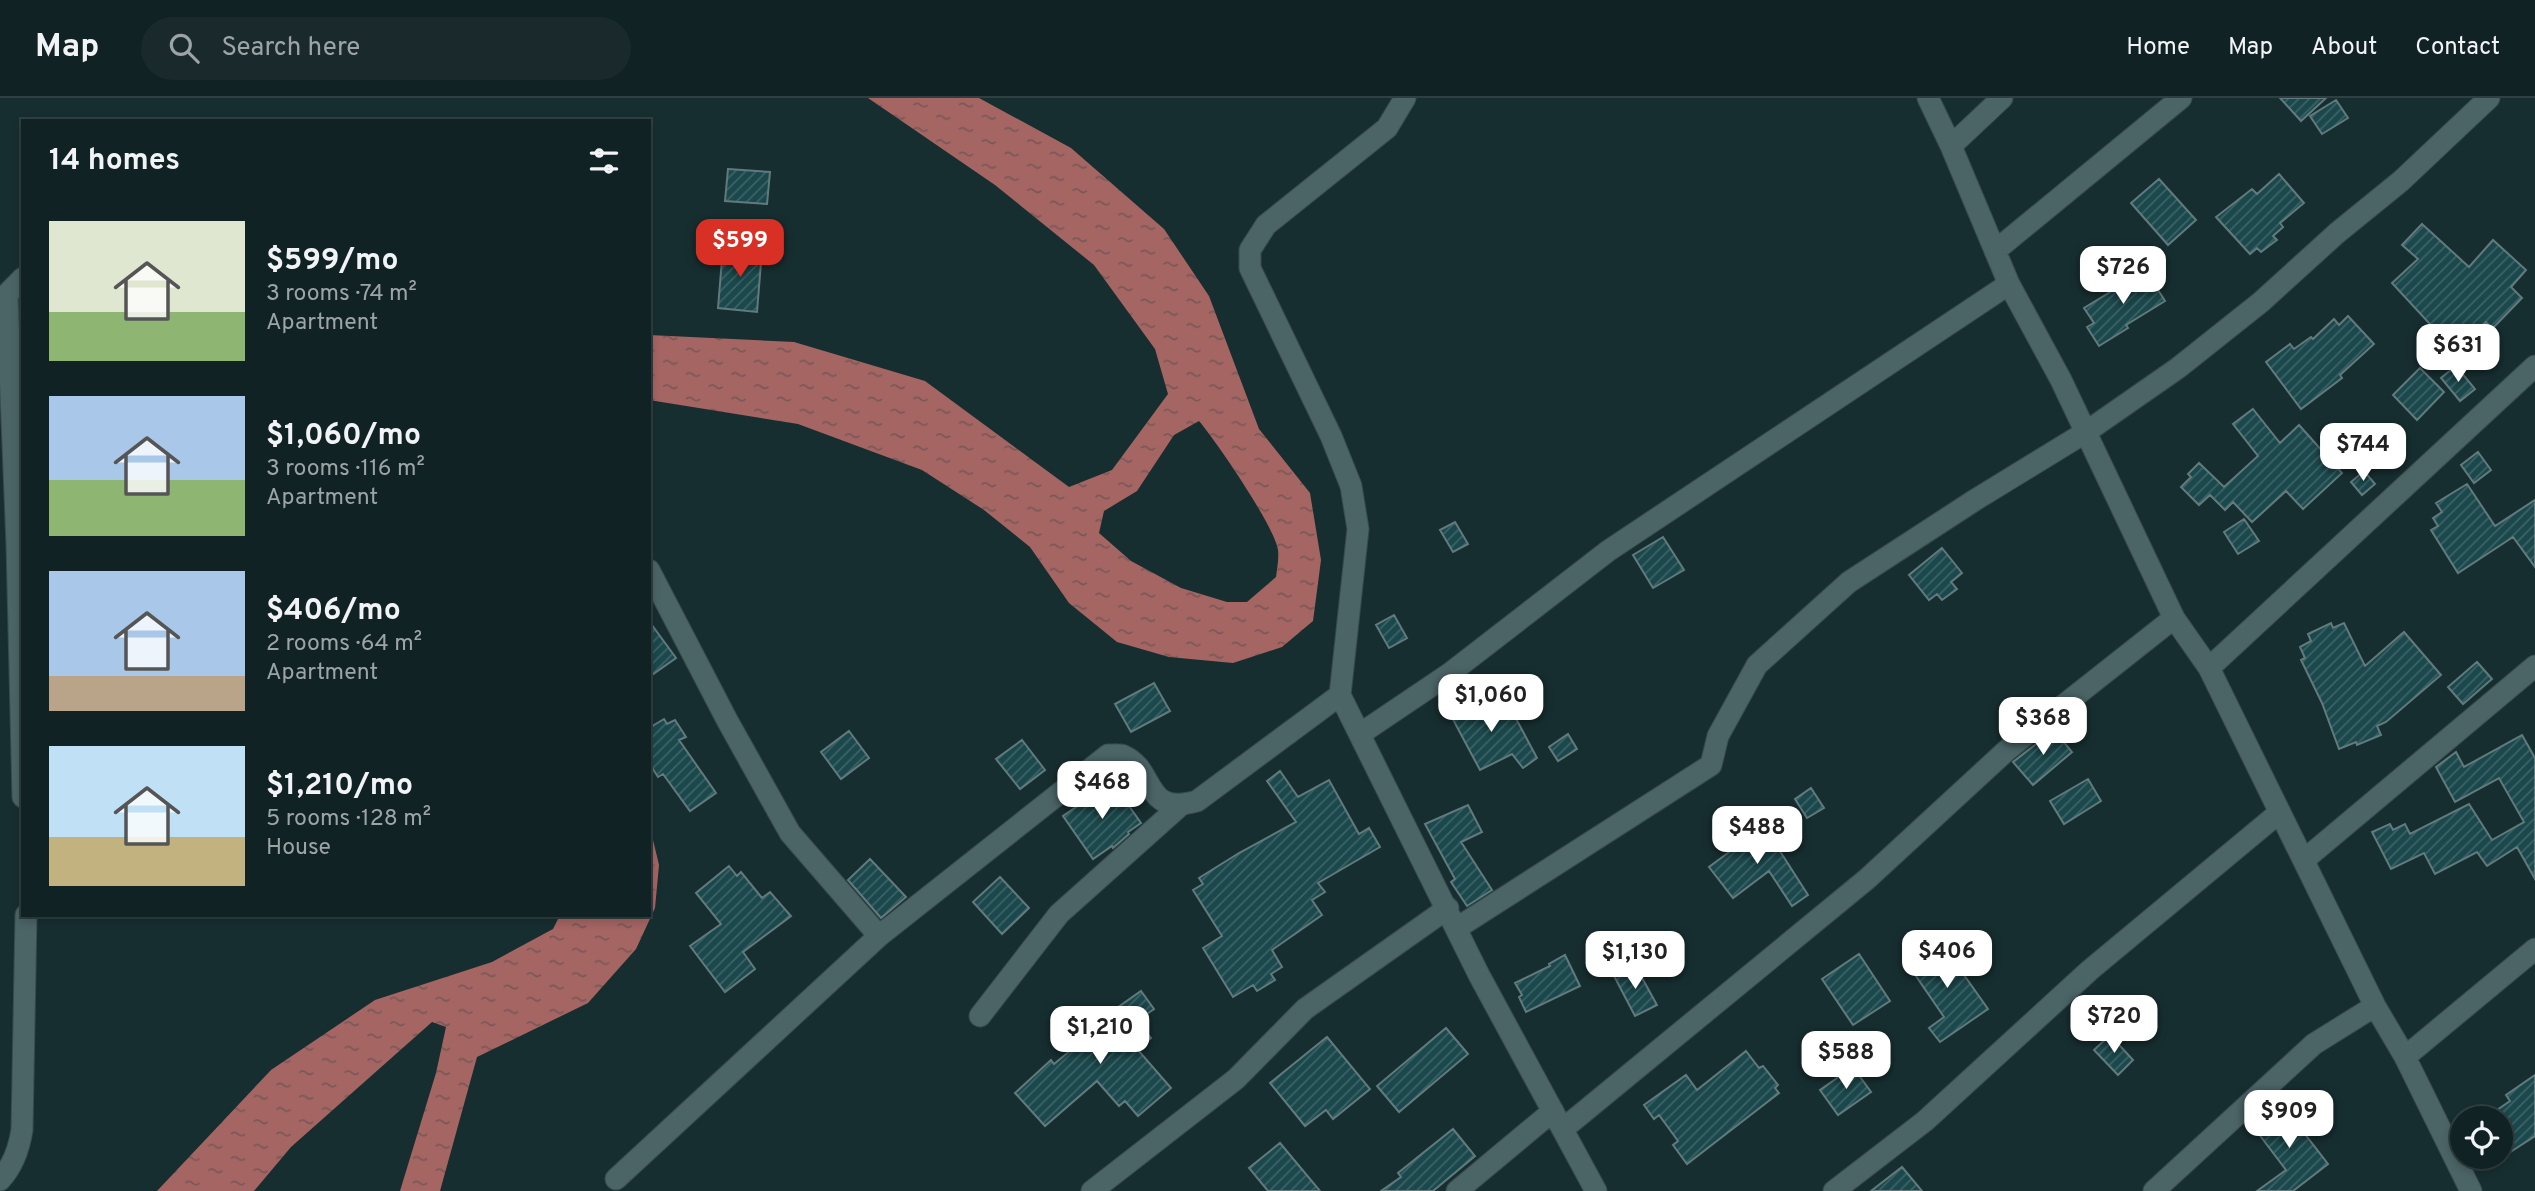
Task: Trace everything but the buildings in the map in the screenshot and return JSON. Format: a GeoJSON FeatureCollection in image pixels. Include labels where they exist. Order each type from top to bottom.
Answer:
{"type":"FeatureCollection","features":[{"type":"Feature","properties":{"kind":"street"},"geometry":{"type":"LineString","coordinates":[[1405,98],[1387,128],[1266,225],[1250,250],[1250,268],[1331,436],[1351,486],[1358,529],[1340,695],[1479,975],[1596,1191]]}},
{"type":"Feature","properties":{"kind":"street"},"geometry":{"type":"LineString","coordinates":[[1928,98],[2009,284],[2061,380],[2174,618],[2209,668],[2375,1006],[2404,1057],[2471,1191]]}},
{"type":"Feature","properties":{"kind":"street"},"geometry":{"type":"LineString","coordinates":[[1951,146],[2002,98]]}},
{"type":"Feature","properties":{"kind":"street"},"geometry":{"type":"LineString","coordinates":[[1995,251],[2181,98]]}},
{"type":"Feature","properties":{"kind":"street"},"geometry":{"type":"LineString","coordinates":[[1457,928],[1711,765],[1718,736],[1756,665],[1849,582],[2086,432],[2178,368],[2261,302],[2337,233],[2401,181],[2489,98]]}},
{"type":"Feature","properties":{"kind":"street"},"geometry":{"type":"LineString","coordinates":[[21,280],[7,294],[21,713]]}},
{"type":"Feature","properties":{"kind":"street"},"geometry":{"type":"LineString","coordinates":[[1360,734],[1449,674],[1608,551],[2009,284]]}},
{"type":"Feature","properties":{"kind":"street"},"geometry":{"type":"LineString","coordinates":[[2209,668],[2535,366]]}},
{"type":"Feature","properties":{"kind":"street"},"geometry":{"type":"LineString","coordinates":[[651,574],[727,720],[790,833],[879,936]]}},
{"type":"Feature","properties":{"kind":"street"},"geometry":{"type":"LineString","coordinates":[[1457,1191],[1558,1120],[1867,879],[2007,750],[2174,618]]}},
{"type":"Feature","properties":{"kind":"street"},"geometry":{"type":"LineString","coordinates":[[2304,860],[2535,666]]}},
{"type":"Feature","properties":{"kind":"street"},"geometry":{"type":"LineString","coordinates":[[615,1179],[879,936],[1108,755],[1123,754],[1135,764],[1151,789],[1165,802],[1181,805],[1197,801],[1340,695]]}},
{"type":"Feature","properties":{"kind":"street"},"geometry":{"type":"LineString","coordinates":[[980,1017],[1059,914],[1181,805]]}},
{"type":"Feature","properties":{"kind":"street"},"geometry":{"type":"LineString","coordinates":[[1834,1191],[1925,1121],[2090,970],[2280,812]]}},
{"type":"Feature","properties":{"kind":"street"},"geometry":{"type":"LineString","coordinates":[[1092,1191],[1236,1079],[1305,1009],[1448,908]]}},
{"type":"Feature","properties":{"kind":"street"},"geometry":{"type":"LineString","coordinates":[[0,1180],[19,1147],[22,1130],[26,917]]}},
{"type":"Feature","properties":{"kind":"street"},"geometry":{"type":"LineString","coordinates":[[2404,1057],[2535,948]]}},
{"type":"Feature","properties":{"kind":"street"},"geometry":{"type":"LineString","coordinates":[[2154,1191],[2314,1044],[2375,1006]]}},
{"type":"Feature","properties":{"kind":"water"},"geometry":{"type":"Polygon","coordinates":[[[868,98],[979,98],[1071,148],[1164,229],[1209,296],[1259,429],[1310,493],[1321,560],[1313,621],[1282,647],[1233,663],[1169,657],[1117,642],[1069,603],[1030,547],[984,510],[922,470],[798,424],[651,400],[651,335],[794,342],[925,381],[1069,487],[1112,470],[1168,394],[1155,349],[1094,265],[995,185],[868,98]],[[1199,421],[1174,435],[1137,491],[1104,511],[1099,533],[1131,561],[1181,588],[1227,602],[1247,602],[1276,577],[1278,550],[1267,523],[1231,465],[1199,421]]]}},
{"type":"Feature","properties":{"kind":"water"},"geometry":{"type":"Polygon","coordinates":[[[651,831],[659,865],[655,908],[651,917],[651,831]]]}},
{"type":"Feature","properties":{"kind":"water"},"geometry":{"type":"Polygon","coordinates":[[[559,917],[651,917],[636,949],[588,1003],[477,1057],[440,1191],[400,1191],[436,1073],[446,1027],[432,1022],[291,1147],[254,1191],[157,1191],[271,1070],[375,1000],[492,962],[553,929],[559,917]]]}}]}
